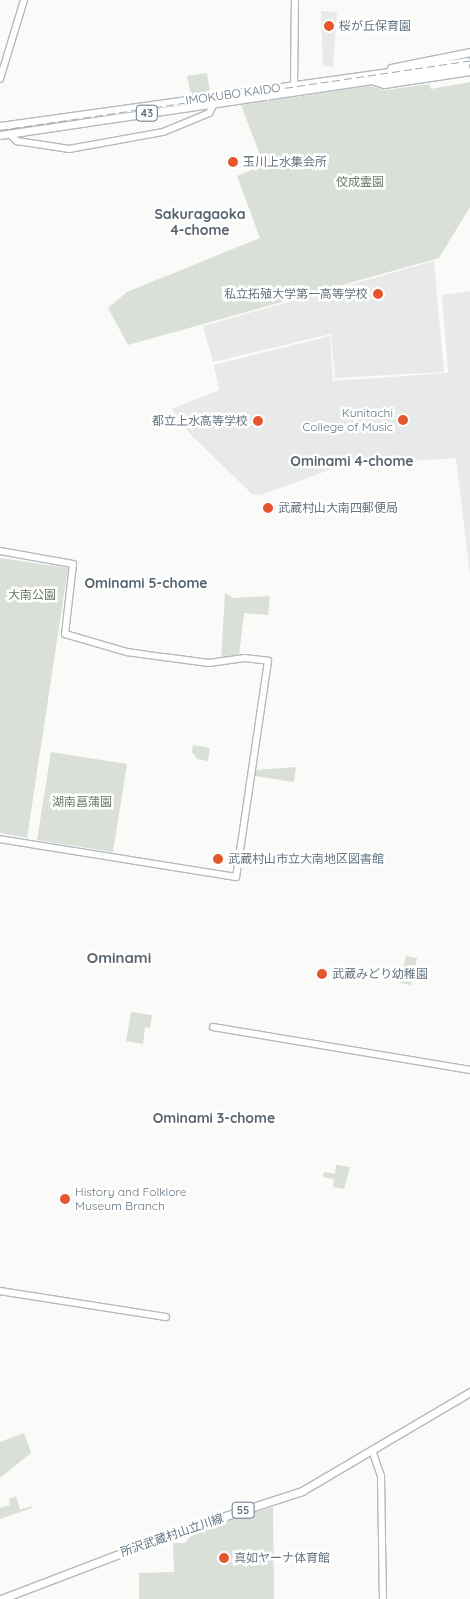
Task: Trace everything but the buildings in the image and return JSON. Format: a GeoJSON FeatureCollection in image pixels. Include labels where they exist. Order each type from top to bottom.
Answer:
{"type":"FeatureCollection","features":[{"type":"Feature","properties":{"kind":"main road"},"geometry":{"type":"LineString","coordinates":[[359,76],[470,52]]}},
{"type":"Feature","properties":{"kind":"main road","name":"IMOKUBO KAIDO"},"geometry":{"type":"LineString","coordinates":[[0,126],[467,66]]}},
{"type":"Feature","properties":{"kind":"main road","name":"IMOKUBO KAIDO"},"geometry":{"type":"LineString","coordinates":[[0,135],[214,104],[359,76],[467,66]]}},
{"type":"Feature","properties":{"kind":"main road","name":"所沢武蔵村山立川線"},"geometry":{"type":"LineString","coordinates":[[1,1599],[179,1531],[302,1491],[470,1392]]}},
{"type":"Feature","properties":{"kind":"street"},"geometry":{"type":"LineString","coordinates":[[0,79],[24,0]]}},
{"type":"Feature","properties":{"kind":"street"},"geometry":{"type":"LineString","coordinates":[[294,0],[294,89]]}},
{"type":"Feature","properties":{"kind":"street"},"geometry":{"type":"LineString","coordinates":[[9,134],[16,141],[70,149],[163,132],[209,113],[214,104]]}},
{"type":"Feature","properties":{"kind":"street"},"geometry":{"type":"LineString","coordinates":[[0,551],[67,562],[74,565],[65,634],[127,652],[209,663],[245,658],[268,661],[236,877],[0,839]]}},
{"type":"Feature","properties":{"kind":"street"},"geometry":{"type":"LineString","coordinates":[[213,1027],[470,1070]]}},
{"type":"Feature","properties":{"kind":"street"},"geometry":{"type":"LineString","coordinates":[[0,1291],[166,1317]]}},
{"type":"Feature","properties":{"kind":"street"},"geometry":{"type":"LineString","coordinates":[[372,1450],[381,1476],[383,1599]]}},
{"type":"Feature","properties":{"kind":"shaded area","name":"桜が丘保育園"},"geometry":{"type":"Polygon","coordinates":[[[321,11],[337,12],[333,67],[323,66],[321,11]]]}},
{"type":"Feature","properties":{"kind":"shaded area","name":"私立拓殖大学第一高等学校"},"geometry":{"type":"Polygon","coordinates":[[[434,261],[444,372],[335,378],[331,334],[213,362],[203,326],[434,261]]]}},
{"type":"Feature","properties":{"kind":"shaded area"},"geometry":{"type":"Polygon","coordinates":[[[470,291],[470,575],[456,458],[340,466],[261,495],[252,494],[189,433],[172,409],[219,390],[214,365],[330,336],[333,381],[448,373],[442,295],[470,291]]]}},
{"type":"Feature","properties":{"kind":"green space"},"geometry":{"type":"Polygon","coordinates":[[[207,73],[210,93],[191,95],[187,76],[207,73]]]}},
{"type":"Feature","properties":{"kind":"green space","name":"佼成霊園"},"geometry":{"type":"Polygon","coordinates":[[[470,82],[470,207],[439,258],[128,345],[108,308],[127,292],[260,238],[237,176],[264,165],[241,105],[369,86],[386,90],[429,84],[431,89],[470,82]]]}},
{"type":"Feature","properties":{"kind":"green space","name":"大南公園"},"geometry":{"type":"Polygon","coordinates":[[[0,558],[68,568],[27,838],[0,833],[0,558]]]}},
{"type":"Feature","properties":{"kind":"green space"},"geometry":{"type":"Polygon","coordinates":[[[225,593],[233,598],[270,596],[268,615],[244,613],[239,656],[221,661],[225,593]]]}},
{"type":"Feature","properties":{"kind":"green space"},"geometry":{"type":"Polygon","coordinates":[[[193,745],[210,748],[208,761],[197,759],[192,752],[193,745]]]}},
{"type":"Feature","properties":{"kind":"green space","name":"湖南菖蒲園"},"geometry":{"type":"Polygon","coordinates":[[[51,752],[127,764],[113,852],[37,840],[51,752]]]}},
{"type":"Feature","properties":{"kind":"green space"},"geometry":{"type":"Polygon","coordinates":[[[296,767],[294,782],[255,776],[256,770],[296,767]]]}},
{"type":"Feature","properties":{"kind":"green space"},"geometry":{"type":"Polygon","coordinates":[[[406,956],[417,958],[411,985],[400,983],[406,956]]]}},
{"type":"Feature","properties":{"kind":"green space"},"geometry":{"type":"Polygon","coordinates":[[[131,1012],[152,1015],[150,1028],[145,1027],[143,1044],[126,1041],[131,1012]]]}},
{"type":"Feature","properties":{"kind":"green space"},"geometry":{"type":"Polygon","coordinates":[[[336,1165],[350,1167],[344,1189],[333,1187],[334,1179],[323,1177],[324,1172],[335,1174],[336,1165]]]}},
{"type":"Feature","properties":{"kind":"green space"},"geometry":{"type":"Polygon","coordinates":[[[24,1433],[31,1453],[0,1478],[0,1442],[24,1433]]]}},
{"type":"Feature","properties":{"kind":"green space"},"geometry":{"type":"Polygon","coordinates":[[[16,1496],[20,1510],[31,1506],[32,1508],[0,1519],[0,1508],[10,1505],[9,1499],[16,1496]]]}},
{"type":"Feature","properties":{"kind":"green space","name":"真如ヤーナ体育館"},"geometry":{"type":"Polygon","coordinates":[[[273,1507],[274,1599],[139,1599],[139,1573],[174,1572],[173,1543],[185,1543],[195,1530],[273,1507]]]}},
{"type":"Feature","properties":{"kind":"railway"},"geometry":{"type":"LineString","coordinates":[[0,130],[470,61]]}},
{"type":"Feature","properties":{"kind":"place","name":"桜が丘保育園"},"geometry":{"type":"Point","coordinates":[329,26]}},
{"type":"Feature","properties":{"kind":"place","name":"玉川上水集会所"},"geometry":{"type":"Point","coordinates":[233,162]}},
{"type":"Feature","properties":{"kind":"place","name":"私立拓殖大学第一高等学校"},"geometry":{"type":"Point","coordinates":[378,294]}},
{"type":"Feature","properties":{"kind":"place","name":"Kunitachi College of Music"},"geometry":{"type":"Point","coordinates":[403,420]}},
{"type":"Feature","properties":{"kind":"place","name":"都立上水高等学校"},"geometry":{"type":"Point","coordinates":[258,421]}},
{"type":"Feature","properties":{"kind":"place","name":"武蔵村山大南四郵便局"},"geometry":{"type":"Point","coordinates":[268,508]}},
{"type":"Feature","properties":{"kind":"place","name":"武蔵村山市立大南地区図書館"},"geometry":{"type":"Point","coordinates":[218,859]}},
{"type":"Feature","properties":{"kind":"place","name":"武蔵みどり幼稚園"},"geometry":{"type":"Point","coordinates":[322,974]}},
{"type":"Feature","properties":{"kind":"place","name":"History and Folklore Museum Branch"},"geometry":{"type":"Point","coordinates":[65,1199]}},
{"type":"Feature","properties":{"kind":"place","name":"真如ヤーナ体育館"},"geometry":{"type":"Point","coordinates":[224,1558]}},
{"type":"Feature","properties":{"kind":"district","name":"Sakuragaoka 4-chome"},"geometry":{"type":"Point","coordinates":[200,222]}},
{"type":"Feature","properties":{"kind":"district","name":"Ominami 4-chome"},"geometry":{"type":"Point","coordinates":[352,461]}},
{"type":"Feature","properties":{"kind":"district","name":"Ominami 5-chome"},"geometry":{"type":"Point","coordinates":[146,583]}},
{"type":"Feature","properties":{"kind":"district","name":"Ominami"},"geometry":{"type":"Point","coordinates":[119,958]}},
{"type":"Feature","properties":{"kind":"district","name":"Ominami 3-chome"},"geometry":{"type":"Point","coordinates":[214,1118]}}]}
